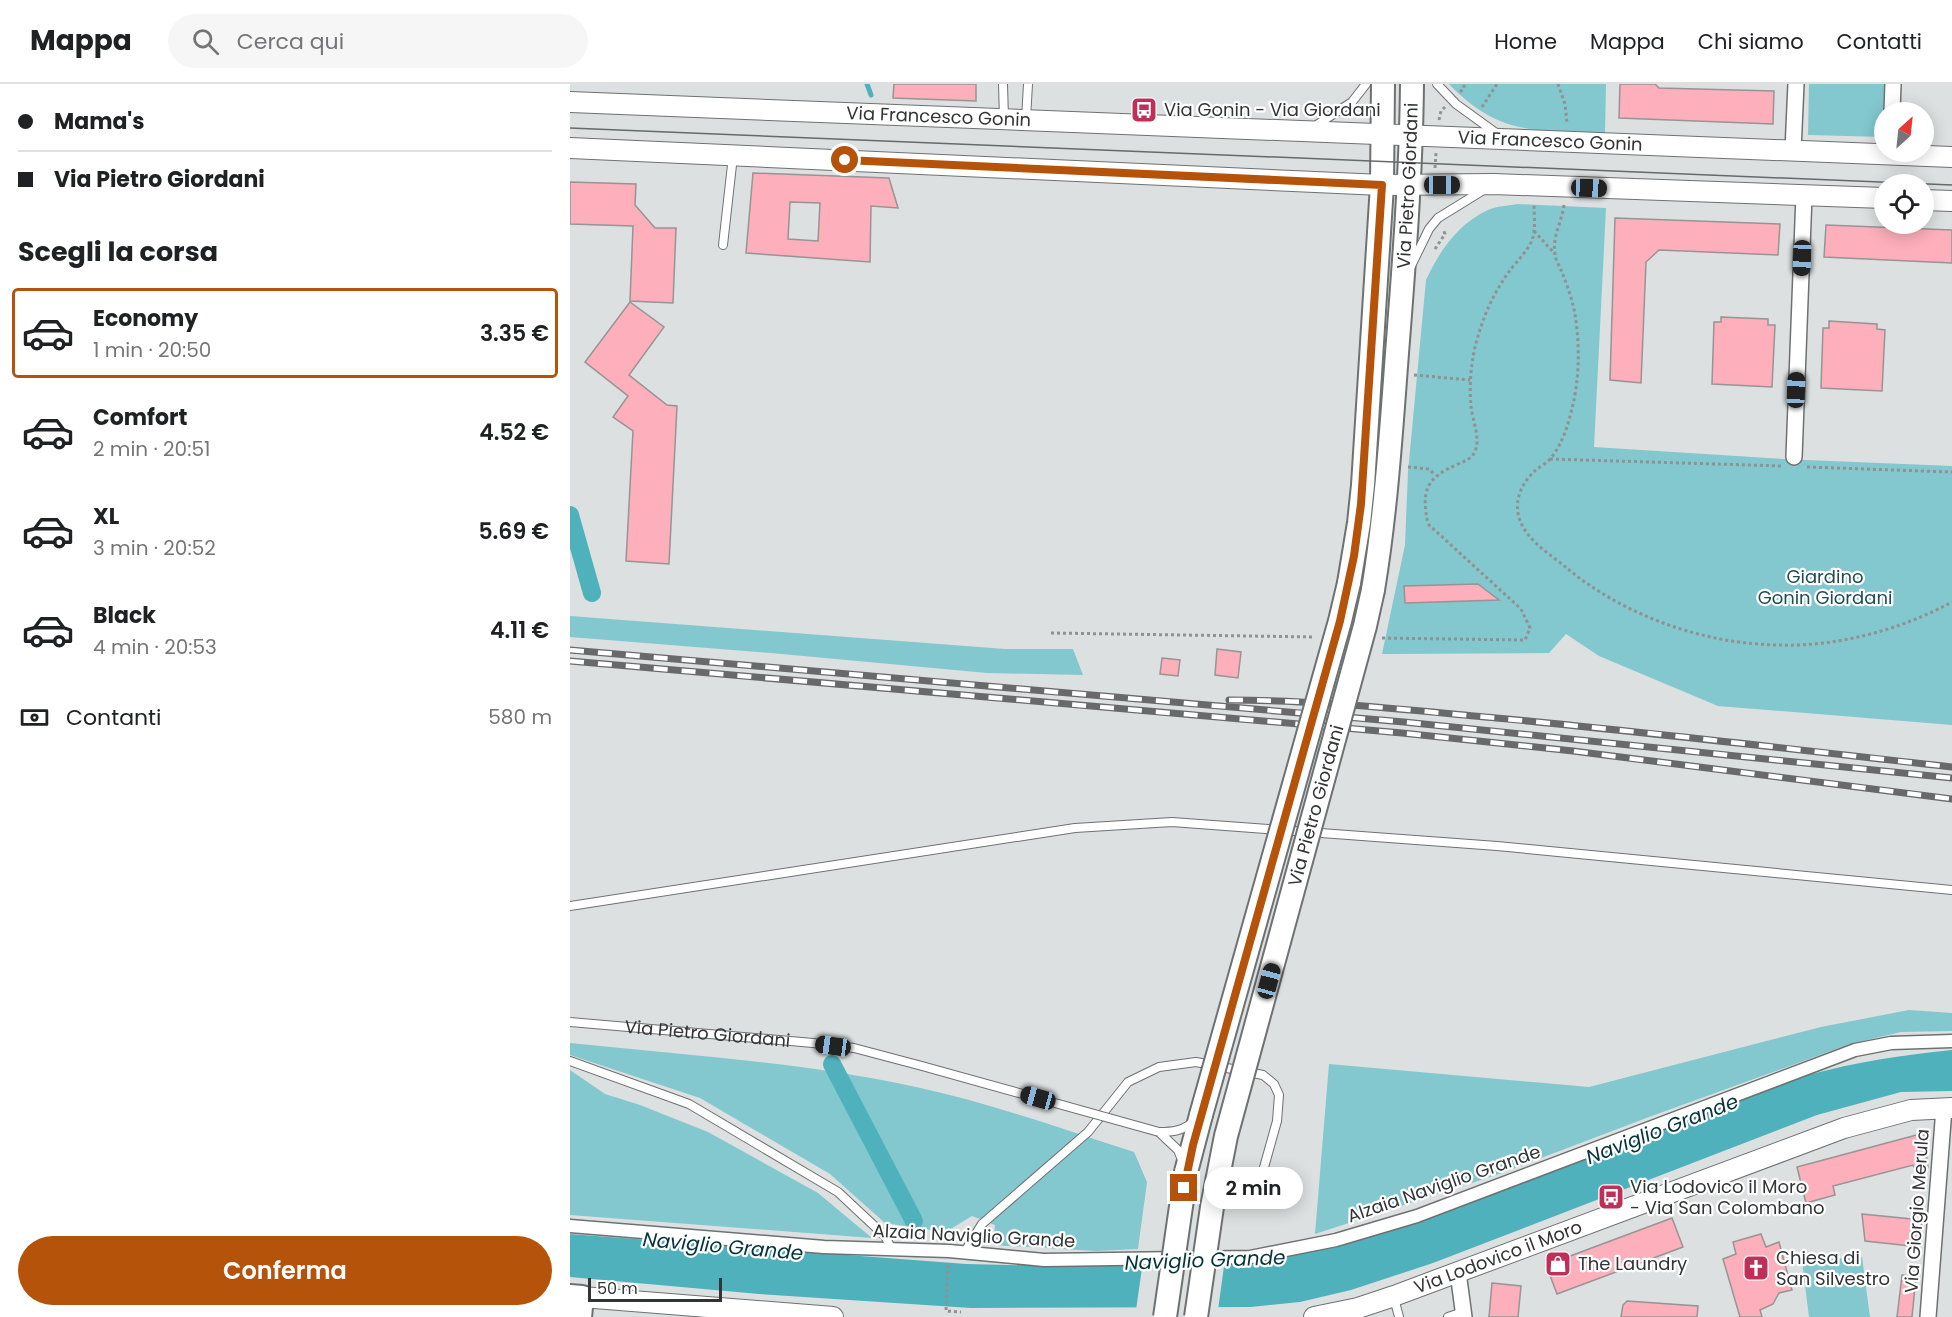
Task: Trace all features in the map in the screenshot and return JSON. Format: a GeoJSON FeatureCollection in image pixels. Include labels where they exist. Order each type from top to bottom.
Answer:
{"type":"FeatureCollection","features":[{"type":"Feature","properties":{"kind":"main road","name":"Via Pietro Giordani"},"geometry":{"type":"LineString","coordinates":[[1165,1317],[1186,1172],[1349,583],[1363,485],[1382,185],[1383,84]]}},
{"type":"Feature","properties":{"kind":"main road","name":"Via Pietro Giordani"},"geometry":{"type":"LineString","coordinates":[[1196,1317],[1212,1207],[1226,1136],[1373,590],[1383,523],[1402,287],[1412,84]]}},
{"type":"Feature","properties":{"kind":"street"},"geometry":{"type":"LineString","coordinates":[[1793,150],[1796,84]]}},
{"type":"Feature","properties":{"kind":"street"},"geometry":{"type":"LineString","coordinates":[[1892,102],[1893,84]]}},
{"type":"Feature","properties":{"kind":"street","name":"Via Francesco Gonin"},"geometry":{"type":"LineString","coordinates":[[570,102],[1874,153]]}},
{"type":"Feature","properties":{"kind":"street"},"geometry":{"type":"LineString","coordinates":[[570,148],[1407,186],[1494,184],[1874,198]]}},
{"type":"Feature","properties":{"kind":"street","name":"Via Francesco Gonin"},"geometry":{"type":"LineString","coordinates":[[1934,156],[1952,157]]}},
{"type":"Feature","properties":{"kind":"street"},"geometry":{"type":"LineString","coordinates":[[1793,463],[1804,195]]}},
{"type":"Feature","properties":{"kind":"street"},"geometry":{"type":"LineString","coordinates":[[1934,200],[1952,201]]}},
{"type":"Feature","properties":{"kind":"street","name":"Alzaia Naviglio Grande"},"geometry":{"type":"LineString","coordinates":[[570,1226],[824,1247],[964,1253],[1044,1260],[1250,1257],[1336,1240],[1417,1216],[1854,1050],[1891,1043],[1952,1041]]}},
{"type":"Feature","properties":{"kind":"street","name":"Via Lodovico il Moro"},"geometry":{"type":"LineString","coordinates":[[1314,1317],[1358,1308],[1394,1296],[1844,1128],[1911,1110],[1948,1108]]}},
{"type":"Feature","properties":{"kind":"street","name":"Via Giorgio Merula"},"geometry":{"type":"LineString","coordinates":[[1928,1317],[1948,1108]]}},
{"type":"Feature","properties":{"kind":"street"},"geometry":{"type":"LineString","coordinates":[[1458,1272],[1463,1314]]}},
{"type":"Feature","properties":{"kind":"street"},"geometry":{"type":"LineString","coordinates":[[577,1303],[833,1317]]}},
{"type":"Feature","properties":{"kind":"lane"},"geometry":{"type":"LineString","coordinates":[[1004,84],[1004,119]]}},
{"type":"Feature","properties":{"kind":"lane"},"geometry":{"type":"LineString","coordinates":[[1026,120],[1028,84]]}},
{"type":"Feature","properties":{"kind":"lane"},"geometry":{"type":"LineString","coordinates":[[1306,131],[1352,102],[1366,84]]}},
{"type":"Feature","properties":{"kind":"lane","name":"Via Pietro Giordani"},"geometry":{"type":"LineString","coordinates":[[1437,84],[1456,104],[1505,139]]}},
{"type":"Feature","properties":{"kind":"lane"},"geometry":{"type":"LineString","coordinates":[[723,245],[734,155]]}},
{"type":"Feature","properties":{"kind":"lane","name":"Via Pietro Giordani"},"geometry":{"type":"LineString","coordinates":[[1402,287],[1429,229],[1438,218],[1494,184]]}},
{"type":"Feature","properties":{"kind":"lane"},"geometry":{"type":"LineString","coordinates":[[570,906],[1075,828],[1172,822],[1497,846],[1952,890]]}},
{"type":"Feature","properties":{"kind":"lane","name":"Via Pietro Giordani"},"geometry":{"type":"LineString","coordinates":[[570,1022],[854,1048],[1159,1132],[1175,1132],[1185,1128],[1201,1115]]}},
{"type":"Feature","properties":{"kind":"lane"},"geometry":{"type":"LineString","coordinates":[[570,1061],[689,1104],[838,1192],[885,1236],[892,1250]]}},
{"type":"Feature","properties":{"kind":"lane"},"geometry":{"type":"LineString","coordinates":[[964,1253],[982,1224],[1088,1132],[1128,1082],[1159,1066],[1196,1062],[1263,1075],[1274,1084],[1278,1095],[1277,1121],[1263,1171],[1253,1186]]}},
{"type":"Feature","properties":{"kind":"lane"},"geometry":{"type":"LineString","coordinates":[[1159,1132],[1178,1150],[1186,1172]]}},
{"type":"Feature","properties":{"kind":"lane"},"geometry":{"type":"LineString","coordinates":[[1394,1296],[1399,1317]]}},
{"type":"Feature","properties":{"kind":"lane"},"geometry":{"type":"LineString","coordinates":[[1448,1317],[1463,1314]]}},
{"type":"Feature","properties":{"kind":"path"},"geometry":{"type":"LineString","coordinates":[[1482,107],[1497,84]]}},
{"type":"Feature","properties":{"kind":"path"},"geometry":{"type":"LineString","coordinates":[[1558,84],[1565,104],[1567,127]]}},
{"type":"Feature","properties":{"kind":"path"},"geometry":{"type":"LineString","coordinates":[[1436,110],[1448,111]]}},
{"type":"Feature","properties":{"kind":"path"},"geometry":{"type":"LineString","coordinates":[[1564,203],[1555,236],[1555,254],[1574,309],[1577,372],[1575,397],[1563,438],[1550,459],[1534,471],[1524,483],[1518,497],[1518,513],[1523,528],[1534,541],[1587,583],[1611,598],[1647,616],[1683,629],[1729,640],[1777,645],[1851,638],[1929,614],[1952,602]]}},
{"type":"Feature","properties":{"kind":"path"},"geometry":{"type":"LineString","coordinates":[[1534,231],[1555,254]]}},
{"type":"Feature","properties":{"kind":"path"},"geometry":{"type":"LineString","coordinates":[[1409,374],[1470,380]]}},
{"type":"Feature","properties":{"kind":"path"},"geometry":{"type":"LineString","coordinates":[[1550,459],[1793,463],[1952,472]]}},
{"type":"Feature","properties":{"kind":"path"},"geometry":{"type":"LineString","coordinates":[[1405,467],[1429,469],[1435,475]]}},
{"type":"Feature","properties":{"kind":"path"},"geometry":{"type":"LineString","coordinates":[[948,1271],[946,1311],[961,1312]]}},
{"type":"Feature","properties":{"kind":"green space"},"geometry":{"type":"Polygon","coordinates":[[[1449,84],[1606,84],[1605,133],[1539,130],[1503,122],[1485,114],[1449,84]]]}},
{"type":"Feature","properties":{"kind":"green space"},"geometry":{"type":"Polygon","coordinates":[[[1809,84],[1887,84],[1886,102],[1874,102],[1874,137],[1808,135],[1809,84]]]}},
{"type":"Feature","properties":{"kind":"green space","name":"Giardino Gonin Giordani"},"geometry":{"type":"Polygon","coordinates":[[[1517,204],[1606,208],[1594,447],[1782,459],[1952,466],[1952,725],[1718,706],[1599,656],[1566,634],[1549,653],[1382,654],[1405,545],[1408,472],[1426,280],[1437,258],[1459,230],[1477,216],[1491,209],[1517,204]]]}},
{"type":"Feature","properties":{"kind":"green space"},"geometry":{"type":"Polygon","coordinates":[[[570,616],[1005,649],[1073,649],[1083,675],[987,673],[570,637],[570,616]]]}},
{"type":"Feature","properties":{"kind":"green space"},"geometry":{"type":"Polygon","coordinates":[[[1909,1010],[1952,1013],[1952,1031],[1901,1032],[1850,1044],[1502,1173],[1315,1234],[1329,1064],[1589,1087],[1821,1027],[1909,1010]]]}},
{"type":"Feature","properties":{"kind":"green space"},"geometry":{"type":"Polygon","coordinates":[[[570,1043],[744,1060],[873,1078],[971,1101],[1134,1152],[1147,1182],[1138,1249],[1096,1251],[993,1245],[995,1225],[972,1216],[949,1230],[930,1230],[885,1223],[830,1174],[700,1098],[570,1055],[570,1043]]]}},
{"type":"Feature","properties":{"kind":"green space"},"geometry":{"type":"Polygon","coordinates":[[[570,1070],[605,1094],[708,1132],[818,1193],[872,1238],[570,1215],[570,1070]]]}},
{"type":"Feature","properties":{"kind":"green space"},"geometry":{"type":"Polygon","coordinates":[[[1862,1257],[1870,1317],[1809,1317],[1802,1261],[1862,1257]]]}},
{"type":"Feature","properties":{"kind":"water","name":"Naviglio Grande"},"geometry":{"type":"Polygon","coordinates":[[[1952,1050],[1952,1091],[1901,1092],[1817,1115],[1433,1263],[1351,1290],[1300,1302],[1251,1307],[971,1308],[759,1294],[570,1277],[570,1234],[966,1264],[1058,1266],[1260,1261],[1341,1246],[1419,1222],[1808,1075],[1879,1059],[1952,1050]]]}},
{"type":"Feature","properties":{"kind":"pier"},"geometry":{"type":"Polygon","coordinates":[[[1225,1259],[1218,1310],[1136,1310],[1143,1261],[1225,1259]]]}},
{"type":"Feature","properties":{"kind":"building"},"geometry":{"type":"Polygon","coordinates":[[[894,84],[976,84],[976,101],[893,98],[894,84]]]}},
{"type":"Feature","properties":{"kind":"building"},"geometry":{"type":"Polygon","coordinates":[[[1620,84],[1655,84],[1659,88],[1774,91],[1773,124],[1619,118],[1620,84]]]}},
{"type":"Feature","properties":{"kind":"building"},"geometry":{"type":"Polygon","coordinates":[[[753,173],[889,178],[898,208],[871,206],[870,262],[746,253],[753,173]],[[790,202],[788,239],[818,241],[820,203],[790,202]]]}},
{"type":"Feature","properties":{"kind":"building"},"geometry":{"type":"Polygon","coordinates":[[[570,182],[636,184],[635,205],[655,228],[676,228],[673,303],[630,301],[633,226],[570,224],[570,182]]]}},
{"type":"Feature","properties":{"kind":"building"},"geometry":{"type":"Polygon","coordinates":[[[1615,218],[1780,224],[1778,255],[1659,250],[1646,262],[1641,383],[1610,380],[1615,218]]]}},
{"type":"Feature","properties":{"kind":"building"},"geometry":{"type":"Polygon","coordinates":[[[1826,225],[1874,227],[1874,234],[1934,234],[1934,229],[1952,230],[1952,263],[1824,257],[1826,225]]]}},
{"type":"Feature","properties":{"kind":"building"},"geometry":{"type":"Polygon","coordinates":[[[630,302],[664,327],[629,375],[667,405],[677,406],[669,564],[626,561],[633,431],[613,417],[628,396],[585,362],[630,302]]]}},
{"type":"Feature","properties":{"kind":"building"},"geometry":{"type":"Polygon","coordinates":[[[1721,317],[1768,319],[1768,325],[1775,325],[1772,387],[1712,384],[1714,322],[1721,322],[1721,317]]]}},
{"type":"Feature","properties":{"kind":"building"},"geometry":{"type":"Polygon","coordinates":[[[1829,321],[1877,324],[1877,329],[1885,330],[1882,391],[1821,388],[1823,328],[1829,328],[1829,321]]]}},
{"type":"Feature","properties":{"kind":"building"},"geometry":{"type":"Polygon","coordinates":[[[1478,584],[1499,600],[1405,603],[1404,586],[1478,584]]]}},
{"type":"Feature","properties":{"kind":"building"},"geometry":{"type":"Polygon","coordinates":[[[1217,649],[1241,652],[1238,678],[1215,675],[1217,649]]]}},
{"type":"Feature","properties":{"kind":"building"},"geometry":{"type":"Polygon","coordinates":[[[1162,658],[1180,660],[1178,676],[1160,674],[1162,658]]]}},
{"type":"Feature","properties":{"kind":"building"},"geometry":{"type":"Polygon","coordinates":[[[1924,1133],[1928,1168],[1916,1170],[1913,1165],[1833,1186],[1835,1195],[1806,1203],[1797,1167],[1924,1133]]]}},
{"type":"Feature","properties":{"kind":"building"},"geometry":{"type":"Polygon","coordinates":[[[1862,1214],[1922,1220],[1920,1247],[1865,1241],[1862,1214]]]}},
{"type":"Feature","properties":{"kind":"building"},"geometry":{"type":"Polygon","coordinates":[[[1672,1218],[1683,1247],[1557,1294],[1546,1265],[1672,1218]]]}},
{"type":"Feature","properties":{"kind":"building","name":"Chiesa di San Silvestro"},"geometry":{"type":"Polygon","coordinates":[[[1761,1234],[1766,1247],[1779,1242],[1792,1290],[1779,1293],[1773,1304],[1760,1310],[1762,1317],[1740,1317],[1723,1259],[1736,1254],[1733,1242],[1761,1234]]]}},
{"type":"Feature","properties":{"kind":"building"},"geometry":{"type":"Polygon","coordinates":[[[1902,1275],[1916,1277],[1912,1317],[1897,1317],[1902,1275]]]}},
{"type":"Feature","properties":{"kind":"building"},"geometry":{"type":"Polygon","coordinates":[[[1492,1283],[1521,1286],[1518,1317],[1489,1317],[1492,1283]]]}},
{"type":"Feature","properties":{"kind":"building"},"geometry":{"type":"Polygon","coordinates":[[[1627,1301],[1698,1306],[1697,1317],[1621,1317],[1623,1305],[1627,1301]]]}},
{"type":"Feature","properties":{"kind":"waterway"},"geometry":{"type":"LineString","coordinates":[[867,84],[871,95]]}},
{"type":"Feature","properties":{"kind":"waterway"},"geometry":{"type":"LineString","coordinates":[[570,515],[592,593]]}},
{"type":"Feature","properties":{"kind":"waterway"},"geometry":{"type":"LineString","coordinates":[[832,1064],[914,1221]]}},
{"type":"Feature","properties":{"kind":"tram line"},"geometry":{"type":"LineString","coordinates":[[570,128],[1952,185]]}},
{"type":"Feature","properties":{"kind":"railway"},"geometry":{"type":"LineString","coordinates":[[570,650],[1404,722],[1952,778]]}},
{"type":"Feature","properties":{"kind":"railway"},"geometry":{"type":"LineString","coordinates":[[570,661],[1402,733],[1573,751],[1952,799]]}},
{"type":"Feature","properties":{"kind":"railway"},"geometry":{"type":"LineString","coordinates":[[1229,700],[1330,704],[1553,723],[1952,767]]}},
{"type":"Feature","properties":{"kind":"place","name":"Via Gonin - Via Giordani"},"geometry":{"type":"Point","coordinates":[1144,110]}},
{"type":"Feature","properties":{"kind":"place","name":"Via Lodovico il Moro - Via San Colombano"},"geometry":{"type":"Point","coordinates":[1611,1197]}},
{"type":"Feature","properties":{"kind":"place","name":"The Laundry"},"geometry":{"type":"Point","coordinates":[1558,1264]}},
{"type":"Feature","properties":{"kind":"place","name":"Chiesa di San Silvestro"},"geometry":{"type":"Point","coordinates":[1756,1268]}},
{"type":"Feature","properties":{"kind":"route"},"geometry":{"type":"LineString","coordinates":[[845,160],[1382,185],[1363,485],[1349,583],[1193,1145],[1184,1188]]}}]}
